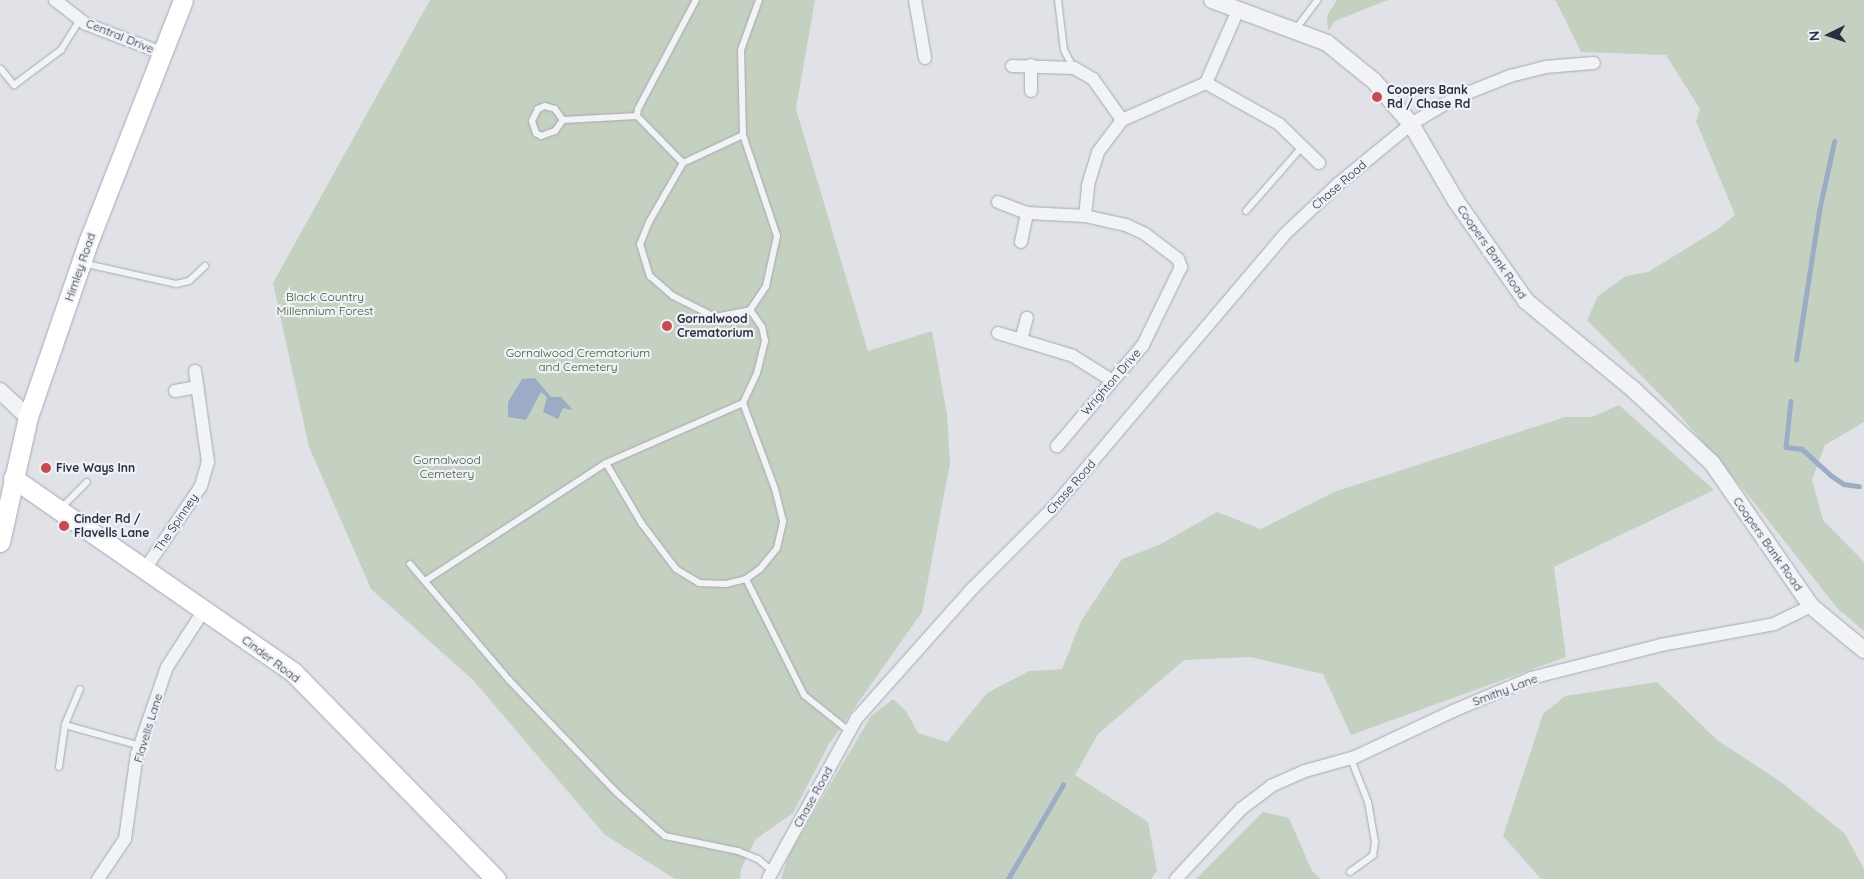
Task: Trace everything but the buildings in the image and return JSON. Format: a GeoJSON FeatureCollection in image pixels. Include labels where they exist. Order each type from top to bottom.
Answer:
{"type":"FeatureCollection","features":[{"type":"Feature","properties":{"kind":"main road","name":"Himley Road"},"geometry":{"type":"LineString","coordinates":[[0,542],[6,478],[81,262],[183,0]]}},
{"type":"Feature","properties":{"kind":"main road","name":"Cinder Road"},"geometry":{"type":"LineString","coordinates":[[6,478],[59,510],[292,672],[496,879]]}},
{"type":"Feature","properties":{"kind":"street","name":"Central Drive"},"geometry":{"type":"LineString","coordinates":[[55,0],[80,20],[120,38],[162,52]]}},
{"type":"Feature","properties":{"kind":"street"},"geometry":{"type":"LineString","coordinates":[[916,0],[925,58]]}},
{"type":"Feature","properties":{"kind":"street","name":"Coopers Bank Road"},"geometry":{"type":"LineString","coordinates":[[1212,0],[1333,48],[1374,81],[1411,124],[1456,201],[1526,301],[1635,391],[1712,463],[1811,606]]}},
{"type":"Feature","properties":{"kind":"street"},"geometry":{"type":"LineString","coordinates":[[998,202],[1027,213],[1085,216],[1088,185],[1098,152],[1122,120],[1206,83],[1238,10]]}},
{"type":"Feature","properties":{"kind":"street","name":"Chase Road"},"geometry":{"type":"LineString","coordinates":[[770,875],[856,718],[973,588],[1051,510],[1249,272],[1338,184],[1411,124],[1455,98],[1510,76],[1545,67],[1594,63]]}},
{"type":"Feature","properties":{"kind":"street"},"geometry":{"type":"LineString","coordinates":[[1031,65],[1031,91]]}},
{"type":"Feature","properties":{"kind":"street"},"geometry":{"type":"LineString","coordinates":[[1012,66],[1031,65],[1074,68],[1093,79],[1122,120]]}},
{"type":"Feature","properties":{"kind":"street"},"geometry":{"type":"LineString","coordinates":[[1206,83],[1279,124],[1319,163]]}},
{"type":"Feature","properties":{"kind":"street"},"geometry":{"type":"LineString","coordinates":[[1021,242],[1027,213]]}},
{"type":"Feature","properties":{"kind":"street","name":"Wrighton Drive"},"geometry":{"type":"LineString","coordinates":[[1057,446],[1111,380],[1143,345],[1181,267],[1178,259],[1145,234],[1126,225],[1085,216]]}},
{"type":"Feature","properties":{"kind":"street"},"geometry":{"type":"LineString","coordinates":[[1021,340],[1027,318]]}},
{"type":"Feature","properties":{"kind":"street"},"geometry":{"type":"LineString","coordinates":[[998,333],[1073,356],[1111,380]]}},
{"type":"Feature","properties":{"kind":"street","name":"The Spinney"},"geometry":{"type":"LineString","coordinates":[[145,569],[202,486],[208,462],[195,371]]}},
{"type":"Feature","properties":{"kind":"street"},"geometry":{"type":"LineString","coordinates":[[176,391],[198,387]]}},
{"type":"Feature","properties":{"kind":"street"},"geometry":{"type":"LineString","coordinates":[[0,391],[28,417]]}},
{"type":"Feature","properties":{"kind":"street"},"geometry":{"type":"LineString","coordinates":[[1811,606],[1864,650]]}},
{"type":"Feature","properties":{"kind":"street","name":"Smithy Lane"},"geometry":{"type":"LineString","coordinates":[[1176,879],[1241,809],[1271,786],[1304,771],[1351,759],[1531,678],[1661,645],[1774,624],[1811,606]]}},
{"type":"Feature","properties":{"kind":"street","name":"Flavells Lane"},"geometry":{"type":"LineString","coordinates":[[98,879],[125,839],[140,746],[167,667],[204,610]]}},
{"type":"Feature","properties":{"kind":"lane"},"geometry":{"type":"LineString","coordinates":[[637,116],[638,109],[696,0]]}},
{"type":"Feature","properties":{"kind":"lane"},"geometry":{"type":"LineString","coordinates":[[742,135],[683,163],[649,222],[640,244],[650,276],[673,296],[715,317],[750,310],[766,286],[777,236],[742,135],[741,50],[759,0]]}},
{"type":"Feature","properties":{"kind":"lane"},"geometry":{"type":"LineString","coordinates":[[1058,0],[1064,50],[1074,68]]}},
{"type":"Feature","properties":{"kind":"lane"},"geometry":{"type":"LineString","coordinates":[[1294,31],[1318,0]]}},
{"type":"Feature","properties":{"kind":"lane"},"geometry":{"type":"LineString","coordinates":[[1,69],[14,85],[61,50],[80,20]]}},
{"type":"Feature","properties":{"kind":"lane"},"geometry":{"type":"LineString","coordinates":[[545,106],[555,109],[563,120],[555,131],[541,136],[536,133],[532,121],[538,109],[545,106]]}},
{"type":"Feature","properties":{"kind":"lane"},"geometry":{"type":"LineString","coordinates":[[563,120],[637,116],[683,163]]}},
{"type":"Feature","properties":{"kind":"lane"},"geometry":{"type":"LineString","coordinates":[[1246,211],[1302,146]]}},
{"type":"Feature","properties":{"kind":"lane"},"geometry":{"type":"LineString","coordinates":[[81,262],[176,284],[189,280],[205,266]]}},
{"type":"Feature","properties":{"kind":"lane"},"geometry":{"type":"LineString","coordinates":[[425,581],[606,463],[743,403],[756,373],[765,341],[762,328],[750,310]]}},
{"type":"Feature","properties":{"kind":"lane"},"geometry":{"type":"LineString","coordinates":[[606,463],[642,524],[676,569],[700,583],[726,584],[746,579],[760,569],[777,548],[783,521],[776,489],[743,403]]}},
{"type":"Feature","properties":{"kind":"lane"},"geometry":{"type":"LineString","coordinates":[[59,510],[87,482]]}},
{"type":"Feature","properties":{"kind":"lane"},"geometry":{"type":"LineString","coordinates":[[410,564],[509,680],[617,793],[665,836],[738,851],[758,859],[770,875]]}},
{"type":"Feature","properties":{"kind":"lane"},"geometry":{"type":"LineString","coordinates":[[746,579],[804,695],[849,731]]}},
{"type":"Feature","properties":{"kind":"lane"},"geometry":{"type":"LineString","coordinates":[[58,767],[65,725],[80,689]]}},
{"type":"Feature","properties":{"kind":"lane"},"geometry":{"type":"LineString","coordinates":[[65,725],[140,746]]}},
{"type":"Feature","properties":{"kind":"lane"},"geometry":{"type":"LineString","coordinates":[[1350,872],[1374,855],[1368,802],[1351,759]]}},
{"type":"Feature","properties":{"kind":"green space","name":"Gornalwood Crematorium and Cemetery"},"geometry":{"type":"Polygon","coordinates":[[[430,0],[815,0],[796,109],[868,351],[932,331],[947,414],[950,463],[922,612],[829,744],[793,813],[756,839],[741,869],[740,879],[675,879],[605,835],[473,680],[371,589],[309,447],[273,283],[430,0]]]}},
{"type":"Feature","properties":{"kind":"green space"},"geometry":{"type":"Polygon","coordinates":[[[1337,0],[1388,0],[1335,21],[1328,31],[1327,16],[1337,0]]]}},
{"type":"Feature","properties":{"kind":"green space"},"geometry":{"type":"Polygon","coordinates":[[[1552,0],[1864,0],[1864,422],[1825,445],[1812,480],[1823,520],[1864,562],[1864,631],[1837,608],[1752,500],[1677,412],[1587,320],[1598,296],[1626,276],[1648,272],[1718,229],[1735,215],[1696,121],[1700,109],[1666,55],[1581,52],[1556,1],[1552,0]]]}},
{"type":"Feature","properties":{"kind":"green space"},"geometry":{"type":"Polygon","coordinates":[[[1619,405],[1714,490],[1554,567],[1566,657],[1351,735],[1323,674],[1250,657],[1184,660],[1098,734],[1075,775],[1148,822],[1157,871],[1151,879],[781,879],[789,854],[871,716],[893,699],[906,711],[918,733],[947,742],[987,693],[1029,671],[1062,669],[1081,621],[1122,559],[1159,545],[1217,512],[1261,529],[1334,492],[1565,417],[1592,417],[1619,405]]]}},
{"type":"Feature","properties":{"kind":"green space"},"geometry":{"type":"Polygon","coordinates":[[[1657,682],[1717,740],[1781,782],[1845,834],[1864,869],[1864,879],[1541,879],[1503,836],[1543,714],[1565,696],[1657,682]]]}},
{"type":"Feature","properties":{"kind":"green space"},"geometry":{"type":"Polygon","coordinates":[[[1263,812],[1289,818],[1312,871],[1320,879],[1196,879],[1263,812]]]}},
{"type":"Feature","properties":{"kind":"water"},"geometry":{"type":"Polygon","coordinates":[[[535,378],[551,397],[561,397],[573,410],[563,408],[558,419],[543,412],[547,397],[541,392],[526,420],[508,417],[508,402],[522,379],[535,378]]]}},
{"type":"Feature","properties":{"kind":"waterway"},"geometry":{"type":"LineString","coordinates":[[1796,360],[1819,211],[1834,142]]}},
{"type":"Feature","properties":{"kind":"waterway"},"geometry":{"type":"LineString","coordinates":[[1791,401],[1786,447],[1802,449],[1832,476],[1844,484],[1859,486]]}},
{"type":"Feature","properties":{"kind":"waterway"},"geometry":{"type":"LineString","coordinates":[[1008,879],[1063,785]]}},
{"type":"Feature","properties":{"kind":"place","name":"Coopers Bank Rd / Chase Rd"},"geometry":{"type":"Point","coordinates":[1377,97]}},
{"type":"Feature","properties":{"kind":"place","name":"Gornalwood Crematorium"},"geometry":{"type":"Point","coordinates":[667,326]}},
{"type":"Feature","properties":{"kind":"place","name":"Five Ways Inn"},"geometry":{"type":"Point","coordinates":[46,468]}},
{"type":"Feature","properties":{"kind":"place","name":"Cinder Rd / Flavells Lane"},"geometry":{"type":"Point","coordinates":[64,526]}},
{"type":"Feature","properties":{"kind":"park label","name":"Black Country Millennium Forest"},"geometry":{"type":"Point","coordinates":[325,304]}},
{"type":"Feature","properties":{"kind":"park label","name":"Gornalwood Cemetery"},"geometry":{"type":"Point","coordinates":[447,467]}}]}
